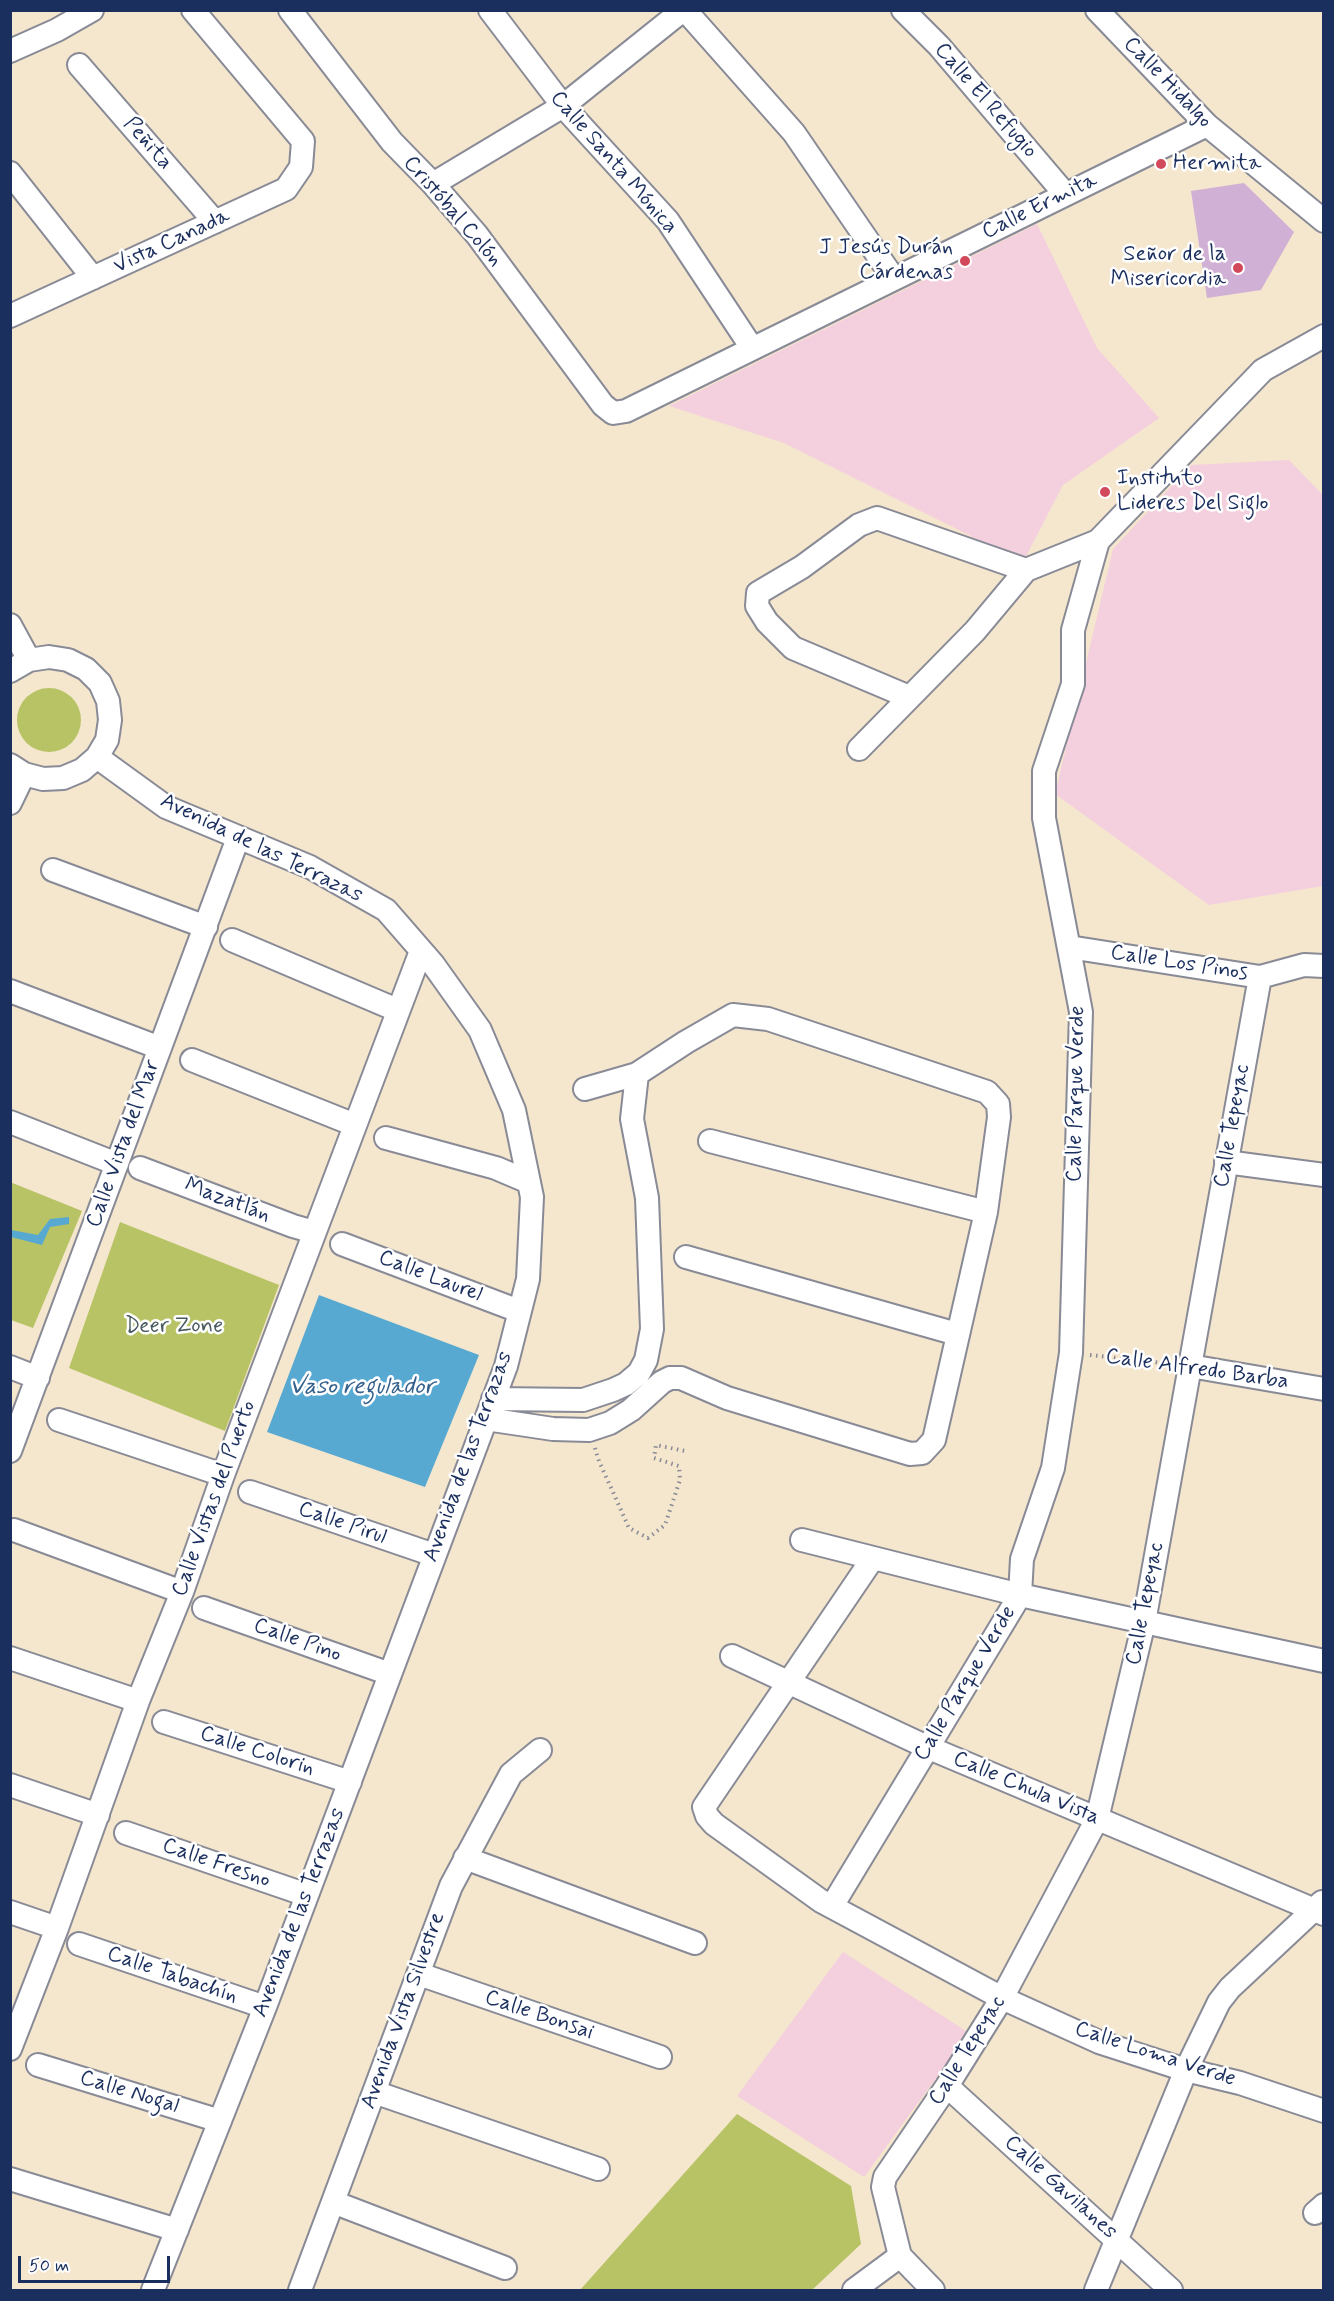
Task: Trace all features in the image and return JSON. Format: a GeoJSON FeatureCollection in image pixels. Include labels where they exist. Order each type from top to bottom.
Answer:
{"type":"FeatureCollection","features":[{"type":"Feature","properties":{"kind":"street"},"geometry":{"type":"LineString","coordinates":[[10,51],[57,30],[92,10]]}},
{"type":"Feature","properties":{"kind":"street","name":"Vista Canada"},"geometry":{"type":"LineString","coordinates":[[10,316],[286,189],[301,167],[303,141],[193,10]]}},
{"type":"Feature","properties":{"kind":"street","name":"Cristóbal Colón"},"geometry":{"type":"LineString","coordinates":[[291,10],[392,142],[433,184],[477,235],[603,405],[613,413]]}},
{"type":"Feature","properties":{"kind":"street","name":"Calle Santa Mónica"},"geometry":{"type":"LineString","coordinates":[[490,10],[563,106],[668,221],[752,348]]}},
{"type":"Feature","properties":{"kind":"street"},"geometry":{"type":"LineString","coordinates":[[433,184],[563,106],[684,10],[794,133],[894,279]]}},
{"type":"Feature","properties":{"kind":"street","name":"Calle El Refugio"},"geometry":{"type":"LineString","coordinates":[[903,10],[939,46],[1065,194]]}},
{"type":"Feature","properties":{"kind":"street","name":"Calle Hidalgo"},"geometry":{"type":"LineString","coordinates":[[1097,10],[1207,125],[1323,221]]}},
{"type":"Feature","properties":{"kind":"street","name":"Peñita"},"geometry":{"type":"LineString","coordinates":[[79,65],[215,222]]}},
{"type":"Feature","properties":{"kind":"street","name":"Calle Ermita"},"geometry":{"type":"LineString","coordinates":[[613,413],[626,411],[1207,125]]}},
{"type":"Feature","properties":{"kind":"street"},"geometry":{"type":"LineString","coordinates":[[10,173],[93,278]]}},
{"type":"Feature","properties":{"kind":"street","name":"Calle Parque Verde"},"geometry":{"type":"LineString","coordinates":[[832,1906],[1020,1595],[1023,1559],[1053,1468],[1071,1353],[1081,1012],[1044,818],[1044,771],[1073,684],[1073,630],[1098,541],[1263,370],[1323,336]]}},
{"type":"Feature","properties":{"kind":"street"},"geometry":{"type":"LineString","coordinates":[[909,697],[793,648],[767,622],[756,606],[758,593],[802,567],[859,525],[877,518],[1026,570]]}},
{"type":"Feature","properties":{"kind":"street"},"geometry":{"type":"LineString","coordinates":[[859,749],[975,631],[1026,570],[1098,541]]}},
{"type":"Feature","properties":{"kind":"street"},"geometry":{"type":"LineString","coordinates":[[10,625],[20,666],[49,657],[68,660],[86,669],[100,683],[108,701],[110,720],[107,740],[97,757],[82,770],[63,778],[44,779],[17,770],[10,803]]}},
{"type":"Feature","properties":{"kind":"street","name":"Avenida de las Terrazas"},"geometry":{"type":"LineString","coordinates":[[97,757],[166,807],[310,867],[386,910],[421,951],[480,1029],[514,1110],[532,1197],[528,1279],[506,1366],[265,2007],[153,2290]]}},
{"type":"Feature","properties":{"kind":"street","name":"Calle Vista del Mar"},"geometry":{"type":"LineString","coordinates":[[10,1451],[238,838]]}},
{"type":"Feature","properties":{"kind":"street"},"geometry":{"type":"LineString","coordinates":[[54,870],[206,927]]}},
{"type":"Feature","properties":{"kind":"street"},"geometry":{"type":"LineString","coordinates":[[232,940],[397,1010]]}},
{"type":"Feature","properties":{"kind":"street","name":"Calle Los Pinos"},"geometry":{"type":"LineString","coordinates":[[1069,946],[1260,977],[1305,965],[1323,966]]}},
{"type":"Feature","properties":{"kind":"street","name":"Calle Vistas del Puerto"},"geometry":{"type":"LineString","coordinates":[[11,2044],[57,1928],[138,1701],[182,1592],[223,1474],[421,951]]}},
{"type":"Feature","properties":{"kind":"street","name":"Calle Tepeyac"},"geometry":{"type":"LineString","coordinates":[[900,2256],[883,2187],[885,2176],[947,2086],[1002,1998],[1097,1819],[1144,1622],[1260,977]]}},
{"type":"Feature","properties":{"kind":"street"},"geometry":{"type":"LineString","coordinates":[[10,991],[160,1048]]}},
{"type":"Feature","properties":{"kind":"street"},"geometry":{"type":"LineString","coordinates":[[490,1409],[553,1430],[589,1430],[610,1423],[624,1414],[662,1382],[670,1378],[681,1378],[727,1398],[910,1454],[922,1453],[934,1440],[986,1212],[999,1117],[998,1104],[987,1092],[768,1019],[733,1015],[637,1074],[585,1089]]}},
{"type":"Feature","properties":{"kind":"street"},"geometry":{"type":"LineString","coordinates":[[192,1060],[355,1125]]}},
{"type":"Feature","properties":{"kind":"street"},"geometry":{"type":"LineString","coordinates":[[490,1409],[583,1400],[626,1384],[639,1373],[646,1360],[652,1329],[646,1198],[632,1119],[637,1074]]}},
{"type":"Feature","properties":{"kind":"street"},"geometry":{"type":"LineString","coordinates":[[10,1122],[117,1164]]}},
{"type":"Feature","properties":{"kind":"street"},"geometry":{"type":"LineString","coordinates":[[386,1138],[496,1168],[529,1182]]}},
{"type":"Feature","properties":{"kind":"street"},"geometry":{"type":"LineString","coordinates":[[710,1142],[986,1212]]}},
{"type":"Feature","properties":{"kind":"street"},"geometry":{"type":"LineString","coordinates":[[1226,1162],[1323,1175]]}},
{"type":"Feature","properties":{"kind":"street","name":"Mazatlán"},"geometry":{"type":"LineString","coordinates":[[140,1168],[314,1232]]}},
{"type":"Feature","properties":{"kind":"street","name":"Calle Laurel"},"geometry":{"type":"LineString","coordinates":[[342,1244],[519,1311]]}},
{"type":"Feature","properties":{"kind":"street"},"geometry":{"type":"LineString","coordinates":[[686,1257],[957,1334]]}},
{"type":"Feature","properties":{"kind":"street","name":"Calle Alfredo Barba"},"geometry":{"type":"LineString","coordinates":[[1190,1366],[1323,1389]]}},
{"type":"Feature","properties":{"kind":"street"},"geometry":{"type":"LineString","coordinates":[[10,1367],[38,1378]]}},
{"type":"Feature","properties":{"kind":"street"},"geometry":{"type":"LineString","coordinates":[[59,1420],[223,1474]]}},
{"type":"Feature","properties":{"kind":"street","name":"Calle Pirul"},"geometry":{"type":"LineString","coordinates":[[250,1492],[434,1555]]}},
{"type":"Feature","properties":{"kind":"street"},"geometry":{"type":"LineString","coordinates":[[14,1530],[182,1592]]}},
{"type":"Feature","properties":{"kind":"street"},"geometry":{"type":"LineString","coordinates":[[802,1540],[1020,1595],[1323,1661]]}},
{"type":"Feature","properties":{"kind":"street"},"geometry":{"type":"LineString","coordinates":[[787,1682],[873,1558]]}},
{"type":"Feature","properties":{"kind":"street","name":"Calle Pino"},"geometry":{"type":"LineString","coordinates":[[204,1608],[390,1674]]}},
{"type":"Feature","properties":{"kind":"street","name":"Calle Chula Vista"},"geometry":{"type":"LineString","coordinates":[[732,1656],[927,1747],[1097,1819],[1320,1908]]}},
{"type":"Feature","properties":{"kind":"street"},"geometry":{"type":"LineString","coordinates":[[10,1658],[138,1701]]}},
{"type":"Feature","properties":{"kind":"street","name":"Calle Loma Verde"},"geometry":{"type":"LineString","coordinates":[[787,1682],[704,1807],[707,1816],[714,1824],[821,1901],[1002,1998],[1099,2042],[1186,2070],[1240,2083],[1323,2111]]}},
{"type":"Feature","properties":{"kind":"street","name":"Calle Colorin"},"geometry":{"type":"LineString","coordinates":[[164,1722],[350,1782]]}},
{"type":"Feature","properties":{"kind":"street","name":"Avenida Vista Silvestre"},"geometry":{"type":"LineString","coordinates":[[300,2290],[451,1886],[511,1774],[540,1750]]}},
{"type":"Feature","properties":{"kind":"street"},"geometry":{"type":"LineString","coordinates":[[10,1785],[98,1815]]}},
{"type":"Feature","properties":{"kind":"street","name":"Calle Fresno"},"geometry":{"type":"LineString","coordinates":[[126,1833],[307,1895]]}},
{"type":"Feature","properties":{"kind":"street"},"geometry":{"type":"LineString","coordinates":[[465,1858],[695,1943]]}},
{"type":"Feature","properties":{"kind":"street"},"geometry":{"type":"LineString","coordinates":[[1096,2290],[1186,2070],[1219,2002],[1230,1988],[1320,1908]]}},
{"type":"Feature","properties":{"kind":"street"},"geometry":{"type":"LineString","coordinates":[[10,1912],[57,1928]]}},
{"type":"Feature","properties":{"kind":"street","name":"Calle Tabachín"},"geometry":{"type":"LineString","coordinates":[[80,1944],[265,2007]]}},
{"type":"Feature","properties":{"kind":"street","name":"Calle Bonsai"},"geometry":{"type":"LineString","coordinates":[[418,1974],[660,2057]]}},
{"type":"Feature","properties":{"kind":"street","name":"Calle Nogal"},"geometry":{"type":"LineString","coordinates":[[38,2065],[220,2121]]}},
{"type":"Feature","properties":{"kind":"street","name":"Calle Gavilanes"},"geometry":{"type":"LineString","coordinates":[[947,2086],[1117,2238],[1171,2290]]}},
{"type":"Feature","properties":{"kind":"street"},"geometry":{"type":"LineString","coordinates":[[374,2092],[598,2169]]}},
{"type":"Feature","properties":{"kind":"street"},"geometry":{"type":"LineString","coordinates":[[10,2179],[177,2230]]}},
{"type":"Feature","properties":{"kind":"street"},"geometry":{"type":"LineString","coordinates":[[333,2202],[505,2268]]}},
{"type":"Feature","properties":{"kind":"street"},"geometry":{"type":"LineString","coordinates":[[854,2290],[900,2256],[933,2290]]}},
{"type":"Feature","properties":{"kind":"path","name":"Calle Alfredo Barba"},"geometry":{"type":"LineString","coordinates":[[1071,1353],[1190,1366]]}},
{"type":"Feature","properties":{"kind":"path"},"geometry":{"type":"LineString","coordinates":[[589,1430],[599,1461],[629,1528],[648,1538],[665,1525],[680,1480],[679,1466],[654,1458],[656,1445],[685,1451]]}},
{"type":"Feature","properties":{"kind":"shaded area"},"geometry":{"type":"Polygon","coordinates":[[[1037,224],[1097,348],[1159,418],[1063,485],[1023,562],[784,443],[669,406],[1037,224]]]}},
{"type":"Feature","properties":{"kind":"shaded area"},"geometry":{"type":"Polygon","coordinates":[[[1289,460],[1323,495],[1323,886],[1209,905],[1055,794],[1113,549],[1191,465],[1289,460]]]}},
{"type":"Feature","properties":{"kind":"shaded area"},"geometry":{"type":"Polygon","coordinates":[[[843,1952],[969,2033],[864,2177],[737,2096],[843,1952]]]}},
{"type":"Feature","properties":{"kind":"green space"},"geometry":{"type":"Polygon","coordinates":[[[49,688],[67,694],[75,702],[81,720],[75,738],[67,746],[49,752],[31,746],[23,738],[17,720],[23,702],[31,694],[49,688]]]}},
{"type":"Feature","properties":{"kind":"green space"},"geometry":{"type":"Polygon","coordinates":[[[10,1182],[82,1211],[33,1328],[11,1320],[10,1182]]]}},
{"type":"Feature","properties":{"kind":"green space","name":"Deer Zone"},"geometry":{"type":"Polygon","coordinates":[[[120,1222],[279,1285],[225,1431],[69,1368],[120,1222]]]}},
{"type":"Feature","properties":{"kind":"green space"},"geometry":{"type":"Polygon","coordinates":[[[737,2114],[851,2186],[861,2244],[812,2290],[580,2290],[737,2114]]]}},
{"type":"Feature","properties":{"kind":"water"},"geometry":{"type":"Polygon","coordinates":[[[69,1217],[69,1224],[50,1227],[42,1245],[11,1237],[11,1230],[38,1235],[50,1219],[69,1217]]]}},
{"type":"Feature","properties":{"kind":"water","name":"Vaso regulador"},"geometry":{"type":"Polygon","coordinates":[[[319,1295],[479,1355],[425,1487],[267,1432],[319,1295]]]}},
{"type":"Feature","properties":{"kind":"building"},"geometry":{"type":"Polygon","coordinates":[[[1244,183],[1294,232],[1261,290],[1207,298],[1191,191],[1244,183]]]}},
{"type":"Feature","properties":{"kind":"place","name":"Hermita"},"geometry":{"type":"Point","coordinates":[1161,164]}},
{"type":"Feature","properties":{"kind":"place","name":"J Jesús Durán Cárdenas"},"geometry":{"type":"Point","coordinates":[965,261]}},
{"type":"Feature","properties":{"kind":"place","name":"Señor de la Misericordia"},"geometry":{"type":"Point","coordinates":[1238,268]}},
{"type":"Feature","properties":{"kind":"place","name":"Instituto Lideres Del Siglo"},"geometry":{"type":"Point","coordinates":[1105,492]}}]}
